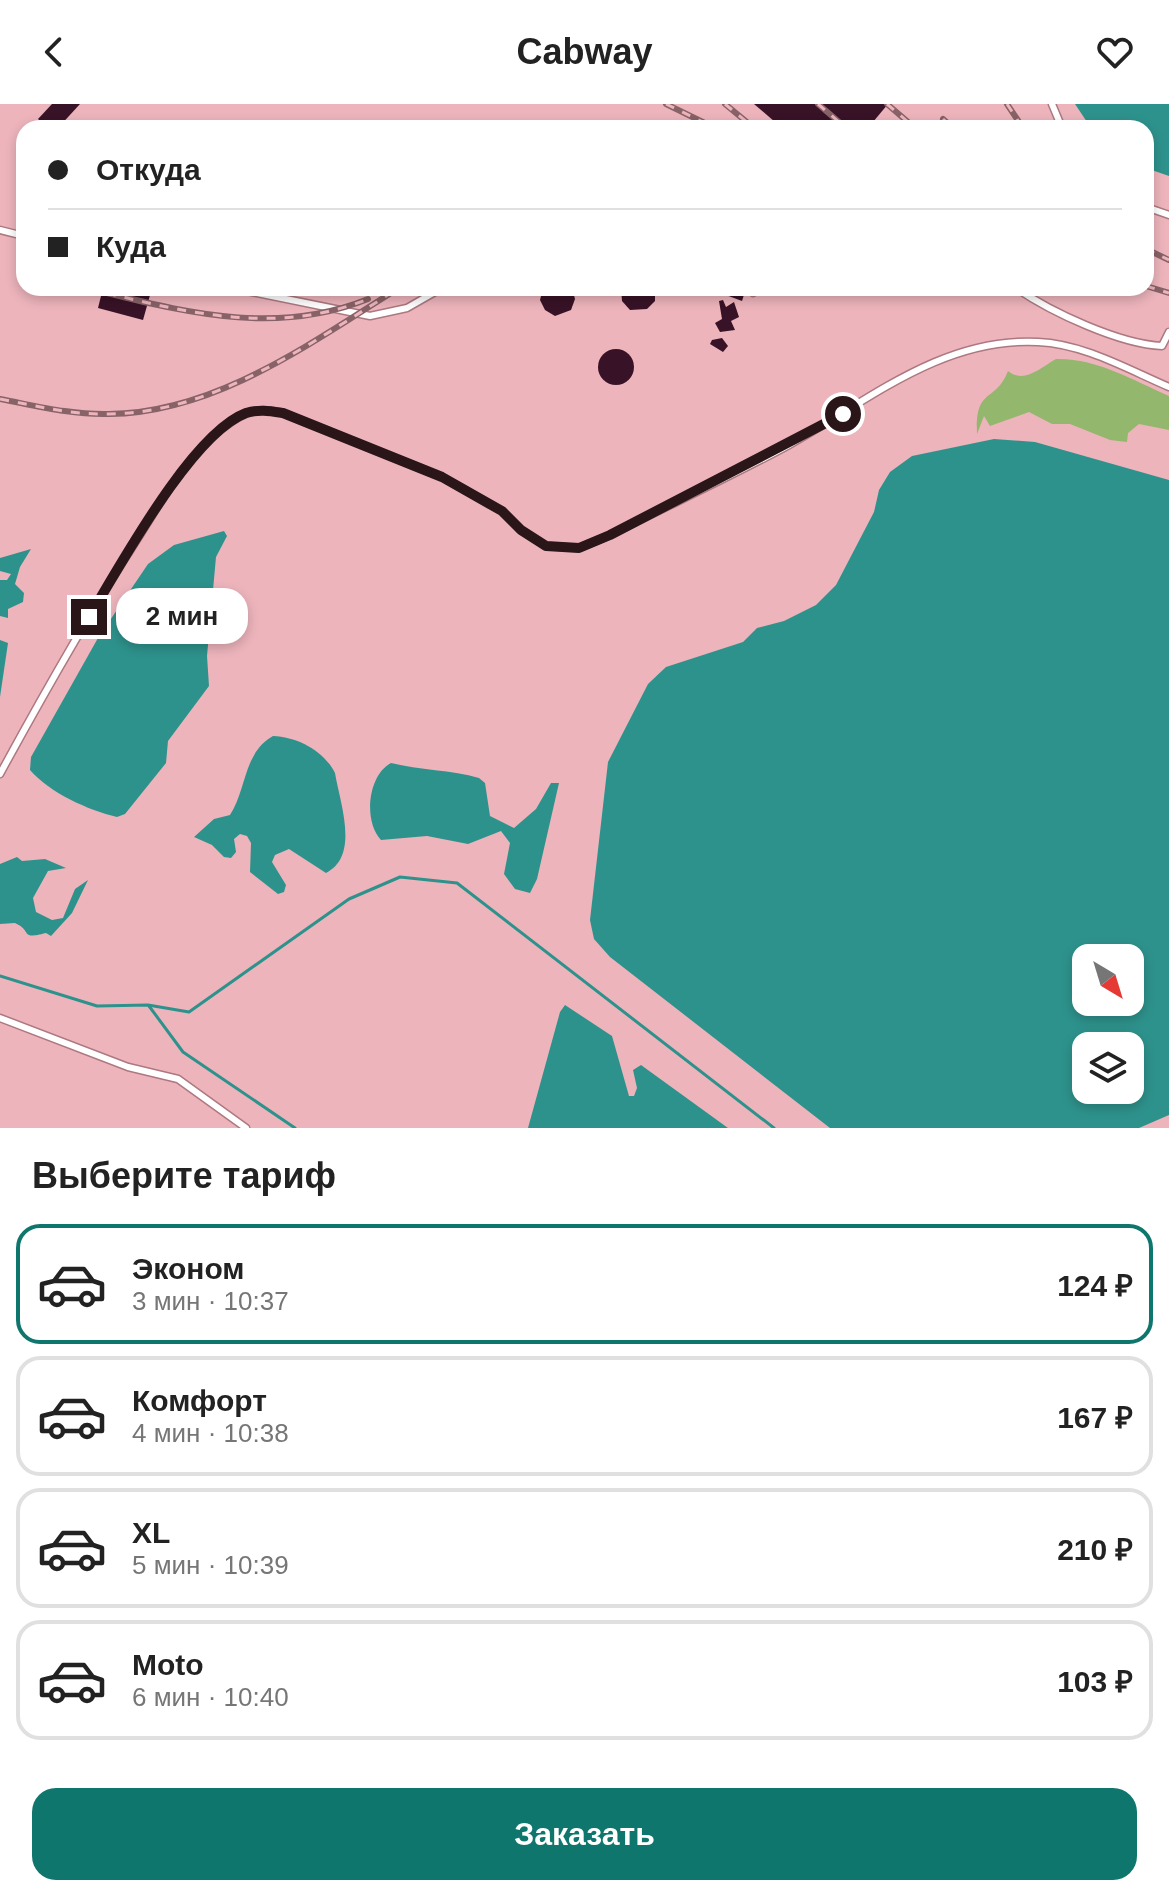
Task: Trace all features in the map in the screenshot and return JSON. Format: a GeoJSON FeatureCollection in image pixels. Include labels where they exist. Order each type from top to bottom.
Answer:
{"type":"FeatureCollection","features":[{"type":"Feature","properties":{"kind":"lane"},"geometry":{"type":"LineString","coordinates":[[271,296],[370,316],[407,308],[428,296]]}},
{"type":"Feature","properties":{"kind":"lane"},"geometry":{"type":"LineString","coordinates":[[1033,296],[1120,336],[1162,346],[1169,351]]}},
{"type":"Feature","properties":{"kind":"lane"},"geometry":{"type":"LineString","coordinates":[[1162,346],[1169,332]]}},
{"type":"Feature","properties":{"kind":"lane"},"geometry":{"type":"LineString","coordinates":[[0,774],[58,667],[168,491],[208,441],[245,414],[264,409],[283,413],[403,459],[502,511],[537,542],[567,548],[588,545],[610,535],[784,447],[926,364],[970,349],[1022,342],[1066,345],[1169,387]]}},
{"type":"Feature","properties":{"kind":"lane"},"geometry":{"type":"LineString","coordinates":[[0,1018],[128,1067],[178,1079],[246,1128]]}},
{"type":"Feature","properties":{"kind":"green space"},"geometry":{"type":"Polygon","coordinates":[[[1056,359],[1100,366],[1169,396],[1169,430],[1139,424],[1128,433],[1127,442],[1110,440],[1070,424],[1052,424],[1029,412],[990,426],[984,416],[977,434],[979,409],[1008,371],[1014,375],[1026,375],[1056,359]]]}},
{"type":"Feature","properties":{"kind":"water"},"geometry":{"type":"Polygon","coordinates":[[[1075,104],[1169,104],[1169,176],[1154,171],[1154,120],[1086,120],[1075,104]]]}},
{"type":"Feature","properties":{"kind":"water"},"geometry":{"type":"Polygon","coordinates":[[[994,439],[1035,442],[1169,480],[1169,1115],[1139,1128],[830,1128],[610,957],[594,939],[590,920],[608,762],[648,684],[666,667],[743,642],[757,628],[784,621],[816,605],[836,585],[874,512],[879,490],[890,472],[912,456],[994,439]]]}},
{"type":"Feature","properties":{"kind":"water"},"geometry":{"type":"Polygon","coordinates":[[[224,531],[227,536],[216,557],[207,656],[209,686],[168,741],[166,763],[125,814],[117,817],[82,805],[48,786],[30,770],[31,757],[98,638],[148,564],[174,545],[224,531]]]}},
{"type":"Feature","properties":{"kind":"water"},"geometry":{"type":"Polygon","coordinates":[[[31,549],[20,567],[15,584],[24,593],[23,602],[8,609],[8,618],[0,616],[0,580],[7,580],[11,574],[0,571],[0,558],[31,549]]]}},
{"type":"Feature","properties":{"kind":"water"},"geometry":{"type":"Polygon","coordinates":[[[0,640],[8,643],[0,697],[0,640]]]}},
{"type":"Feature","properties":{"kind":"water"},"geometry":{"type":"Polygon","coordinates":[[[273,736],[292,739],[309,747],[330,765],[335,773],[345,828],[342,854],[336,865],[326,873],[289,849],[275,855],[272,862],[286,885],[284,892],[278,894],[250,872],[251,843],[247,836],[240,834],[234,839],[236,852],[231,858],[224,857],[212,845],[194,837],[214,819],[230,815],[256,752],[273,736]]]}},
{"type":"Feature","properties":{"kind":"water"},"geometry":{"type":"Polygon","coordinates":[[[391,763],[479,778],[485,783],[490,816],[514,828],[536,809],[551,783],[559,783],[537,879],[530,893],[515,889],[504,874],[510,843],[501,831],[468,844],[427,836],[381,840],[372,822],[371,799],[377,777],[391,763]]]}},
{"type":"Feature","properties":{"kind":"water"},"geometry":{"type":"Polygon","coordinates":[[[17,857],[22,861],[45,859],[66,868],[48,871],[33,898],[36,912],[52,920],[63,918],[75,889],[88,880],[72,913],[51,936],[46,933],[29,935],[15,923],[0,924],[0,864],[17,857]]]}},
{"type":"Feature","properties":{"kind":"water"},"geometry":{"type":"Polygon","coordinates":[[[565,1005],[612,1036],[629,1096],[634,1096],[637,1088],[633,1070],[641,1065],[728,1128],[528,1128],[560,1012],[565,1005]]]}},
{"type":"Feature","properties":{"kind":"building"},"geometry":{"type":"Polygon","coordinates":[[[52,104],[80,104],[65,120],[38,119],[52,104]]]}},
{"type":"Feature","properties":{"kind":"building"},"geometry":{"type":"Polygon","coordinates":[[[754,104],[888,104],[875,120],[773,120],[754,104]]]}},
{"type":"Feature","properties":{"kind":"building"},"geometry":{"type":"Polygon","coordinates":[[[101,296],[150,296],[143,320],[98,308],[101,296]]]}},
{"type":"Feature","properties":{"kind":"building"},"geometry":{"type":"Polygon","coordinates":[[[541,296],[574,296],[575,299],[571,310],[555,316],[545,310],[541,296]]]}},
{"type":"Feature","properties":{"kind":"building"},"geometry":{"type":"Polygon","coordinates":[[[622,296],[655,296],[655,301],[647,309],[630,310],[622,296]]]}},
{"type":"Feature","properties":{"kind":"building"},"geometry":{"type":"Polygon","coordinates":[[[723,300],[726,307],[734,302],[739,317],[731,321],[735,330],[720,332],[715,323],[722,319],[719,301],[723,300]]]}},
{"type":"Feature","properties":{"kind":"building"},"geometry":{"type":"Polygon","coordinates":[[[722,338],[728,346],[723,352],[710,344],[712,340],[722,338]]]}},
{"type":"Feature","properties":{"kind":"building"},"geometry":{"type":"Polygon","coordinates":[[[616,349],[628,355],[634,367],[628,379],[616,385],[604,379],[598,367],[604,355],[616,349]]]}},
{"type":"Feature","properties":{"kind":"waterway"},"geometry":{"type":"LineString","coordinates":[[0,976],[97,1006],[148,1005],[189,1012],[349,899],[400,877],[457,883],[774,1128]]}},
{"type":"Feature","properties":{"kind":"waterway"},"geometry":{"type":"LineString","coordinates":[[149,1006],[183,1052],[295,1128]]}},
{"type":"Feature","properties":{"kind":"railway"},"geometry":{"type":"LineString","coordinates":[[666,104],[699,120]]}},
{"type":"Feature","properties":{"kind":"railway"},"geometry":{"type":"LineString","coordinates":[[725,104],[744,120]]}},
{"type":"Feature","properties":{"kind":"railway"},"geometry":{"type":"LineString","coordinates":[[818,104],[837,120]]}},
{"type":"Feature","properties":{"kind":"railway"},"geometry":{"type":"LineString","coordinates":[[887,104],[906,120]]}},
{"type":"Feature","properties":{"kind":"railway"},"geometry":{"type":"LineString","coordinates":[[1007,104],[1018,120]]}},
{"type":"Feature","properties":{"kind":"railway"},"geometry":{"type":"LineString","coordinates":[[1154,253],[1169,260]]}},
{"type":"Feature","properties":{"kind":"railway"},"geometry":{"type":"LineString","coordinates":[[1154,288],[1169,293]]}},
{"type":"Feature","properties":{"kind":"railway"},"geometry":{"type":"LineString","coordinates":[[120,296],[205,314],[270,318],[335,310],[368,299]]}},
{"type":"Feature","properties":{"kind":"railway"},"geometry":{"type":"LineString","coordinates":[[0,399],[54,410],[95,414],[149,411],[187,401],[262,371],[386,296]]}},
{"type":"Feature","properties":{"kind":"route"},"geometry":{"type":"LineString","coordinates":[[89,617],[168,491],[208,441],[245,414],[264,409],[283,413],[403,459],[502,511],[537,542],[546,546],[579,548],[784,447],[843,414]]}}]}
